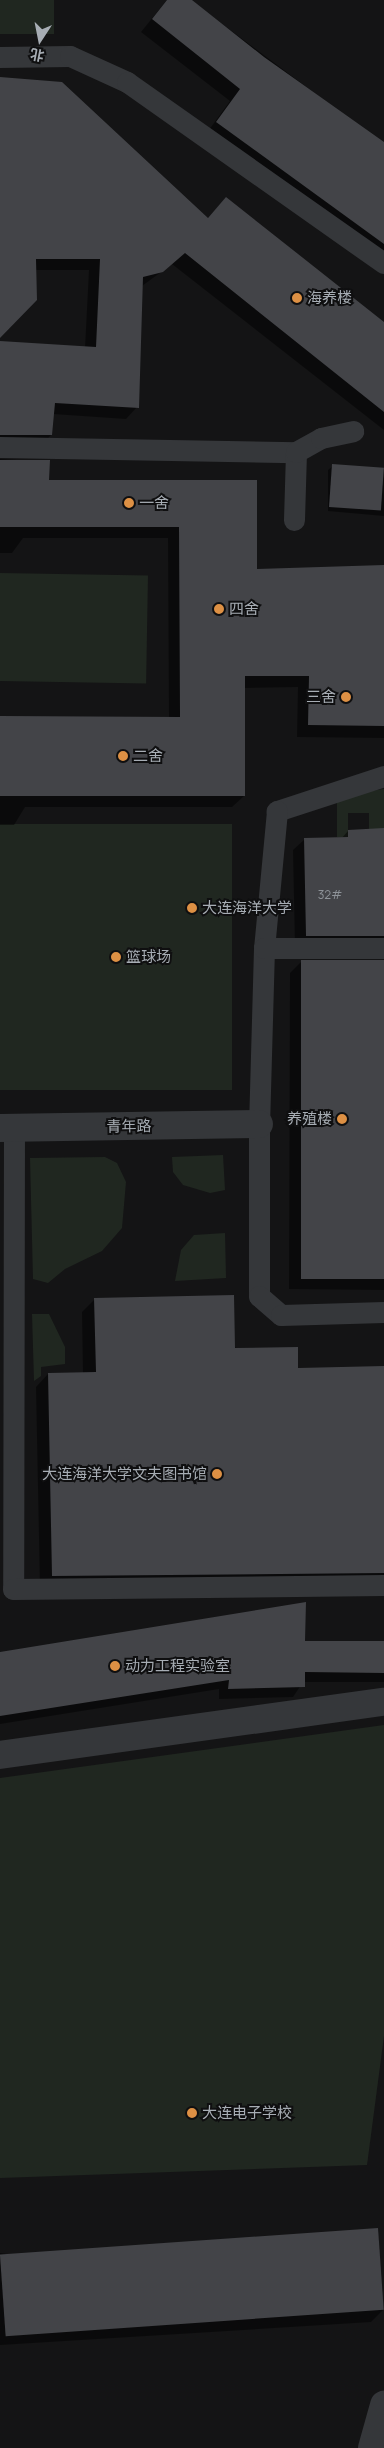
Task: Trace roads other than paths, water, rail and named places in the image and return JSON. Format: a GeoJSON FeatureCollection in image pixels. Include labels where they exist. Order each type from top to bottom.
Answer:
{"type":"FeatureCollection","features":[{"type":"Feature","properties":{"kind":"street","name":"青年路"},"geometry":{"type":"LineString","coordinates":[[7,1128],[259,1124]]}},
{"type":"Feature","properties":{"kind":"street"},"geometry":{"type":"LineString","coordinates":[[0,1755],[384,1702]]}},
{"type":"Feature","properties":{"kind":"street"},"geometry":{"type":"LineString","coordinates":[[372,2448],[384,2405]]}},
{"type":"Feature","properties":{"kind":"lane"},"geometry":{"type":"LineString","coordinates":[[0,57],[70,56],[127,82],[384,263]]}},
{"type":"Feature","properties":{"kind":"lane"},"geometry":{"type":"LineString","coordinates":[[0,447],[296,452],[321,438],[353,431]]}},
{"type":"Feature","properties":{"kind":"lane"},"geometry":{"type":"LineString","coordinates":[[294,520],[296,452]]}},
{"type":"Feature","properties":{"kind":"lane"},"geometry":{"type":"LineString","coordinates":[[384,776],[277,811],[264,948],[259,1124],[259,1296],[281,1315],[384,1312]]}},
{"type":"Feature","properties":{"kind":"lane"},"geometry":{"type":"LineString","coordinates":[[264,948],[384,948]]}},
{"type":"Feature","properties":{"kind":"lane"},"geometry":{"type":"LineString","coordinates":[[7,1128],[13,1589],[384,1585]]}},
{"type":"Feature","properties":{"kind":"place","name":"海养楼"},"geometry":{"type":"Point","coordinates":[297,298]}},
{"type":"Feature","properties":{"kind":"place","name":"一舍"},"geometry":{"type":"Point","coordinates":[129,503]}},
{"type":"Feature","properties":{"kind":"place","name":"四舍"},"geometry":{"type":"Point","coordinates":[219,609]}},
{"type":"Feature","properties":{"kind":"place","name":"三舍"},"geometry":{"type":"Point","coordinates":[346,697]}},
{"type":"Feature","properties":{"kind":"place","name":"二舍"},"geometry":{"type":"Point","coordinates":[123,756]}},
{"type":"Feature","properties":{"kind":"place","name":"大连海洋大学"},"geometry":{"type":"Point","coordinates":[192,908]}},
{"type":"Feature","properties":{"kind":"place","name":"篮球场"},"geometry":{"type":"Point","coordinates":[116,957]}},
{"type":"Feature","properties":{"kind":"place","name":"养殖楼"},"geometry":{"type":"Point","coordinates":[342,1119]}},
{"type":"Feature","properties":{"kind":"place","name":"大连海洋大学文夫图书馆"},"geometry":{"type":"Point","coordinates":[217,1474]}},
{"type":"Feature","properties":{"kind":"place","name":"动力工程实验室"},"geometry":{"type":"Point","coordinates":[115,1666]}},
{"type":"Feature","properties":{"kind":"place","name":"大连电子学校"},"geometry":{"type":"Point","coordinates":[192,2113]}}]}
